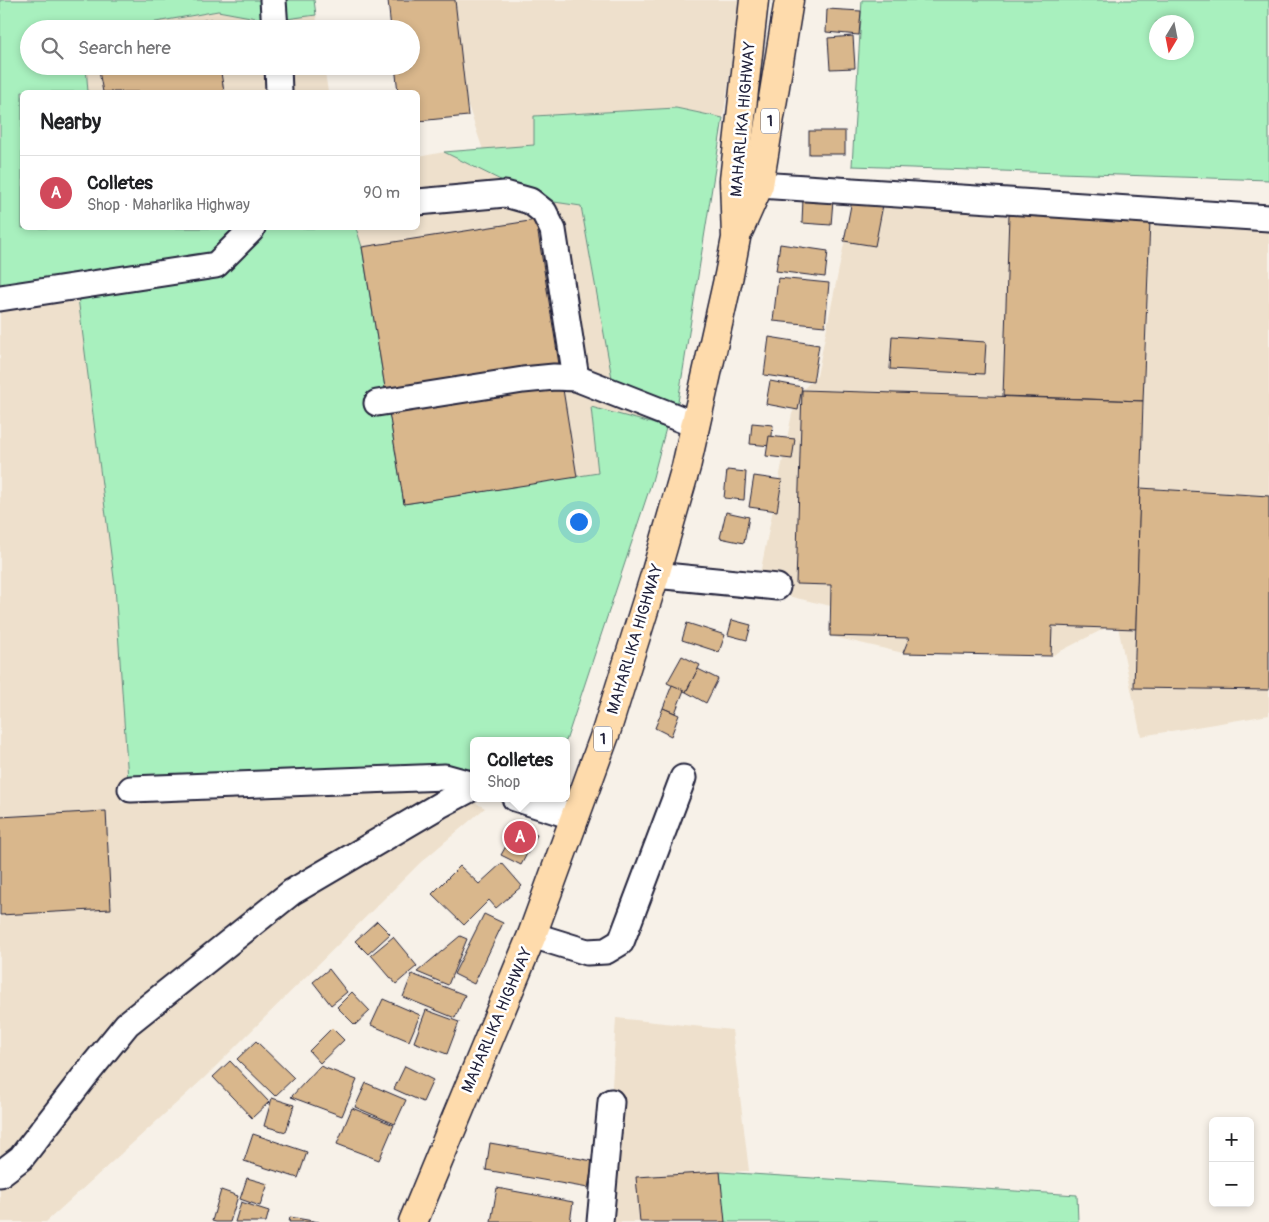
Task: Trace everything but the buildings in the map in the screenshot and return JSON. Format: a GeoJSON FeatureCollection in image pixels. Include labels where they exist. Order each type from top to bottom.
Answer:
{"type":"FeatureCollection","features":[{"type":"Feature","properties":{"kind":"highway","name":"MAHARLIKA HIGHWAY"},"geometry":{"type":"LineString","coordinates":[[747,182],[754,0]]}},
{"type":"Feature","properties":{"kind":"highway","name":"MAHARLIKA HIGHWAY"},"geometry":{"type":"LineString","coordinates":[[413,1222],[532,935],[606,732],[655,574],[686,467],[696,425],[747,182],[789,0]]}},
{"type":"Feature","properties":{"kind":"street"},"geometry":{"type":"LineString","coordinates":[[273,0],[274,20]]}},
{"type":"Feature","properties":{"kind":"street"},"geometry":{"type":"LineString","coordinates":[[278,75],[279,90]]}},
{"type":"Feature","properties":{"kind":"street"},"geometry":{"type":"LineString","coordinates":[[747,182],[1269,218]]}},
{"type":"Feature","properties":{"kind":"street"},"geometry":{"type":"LineString","coordinates":[[420,202],[504,194],[530,201],[544,212],[553,230],[576,378]]}},
{"type":"Feature","properties":{"kind":"street"},"geometry":{"type":"LineString","coordinates":[[0,298],[216,265],[253,230]]}},
{"type":"Feature","properties":{"kind":"street"},"geometry":{"type":"LineString","coordinates":[[377,403],[523,380],[554,377],[576,378],[696,425]]}},
{"type":"Feature","properties":{"kind":"street"},"geometry":{"type":"LineString","coordinates":[[655,574],[777,587]]}},
{"type":"Feature","properties":{"kind":"street"},"geometry":{"type":"LineString","coordinates":[[131,789],[445,777],[470,785]]}},
{"type":"Feature","properties":{"kind":"street"},"geometry":{"type":"LineString","coordinates":[[532,935],[587,952],[606,951],[621,942],[683,778]]}},
{"type":"Feature","properties":{"kind":"street"},"geometry":{"type":"LineString","coordinates":[[0,1174],[21,1158],[127,1024],[292,892],[470,788]]}},
{"type":"Feature","properties":{"kind":"street"},"geometry":{"type":"LineString","coordinates":[[527,802],[575,817]]}},
{"type":"Feature","properties":{"kind":"street"},"geometry":{"type":"LineString","coordinates":[[600,1222],[611,1102]]}},
{"type":"Feature","properties":{"kind":"shaded area"},"geometry":{"type":"Polygon","coordinates":[[[452,0],[742,0],[723,118],[676,108],[534,116],[535,145],[483,150],[456,69],[452,0]]]}},
{"type":"Feature","properties":{"kind":"shaded area"},"geometry":{"type":"Polygon","coordinates":[[[218,11],[267,20],[167,20],[218,11]]]}},
{"type":"Feature","properties":{"kind":"shaded area"},"geometry":{"type":"Polygon","coordinates":[[[316,15],[317,20],[279,20],[316,15]]]}},
{"type":"Feature","properties":{"kind":"shaded area"},"geometry":{"type":"Polygon","coordinates":[[[87,75],[325,75],[328,90],[88,90],[87,75]]]}},
{"type":"Feature","properties":{"kind":"shaded area"},"geometry":{"type":"Polygon","coordinates":[[[444,152],[541,200],[581,206],[612,378],[656,402],[651,423],[591,407],[598,473],[404,504],[362,247],[357,230],[420,230],[420,157],[444,152]]]}},
{"type":"Feature","properties":{"kind":"shaded area"},"geometry":{"type":"Polygon","coordinates":[[[853,200],[1146,225],[1269,228],[1269,715],[1141,736],[1117,622],[1051,656],[903,653],[830,636],[831,606],[757,589],[792,414],[802,390],[817,376],[853,200]]]}},
{"type":"Feature","properties":{"kind":"shaded area"},"geometry":{"type":"Polygon","coordinates":[[[79,301],[115,586],[128,780],[121,803],[445,786],[470,800],[470,802],[474,802],[485,808],[421,862],[203,1079],[46,1222],[0,1222],[0,309],[79,301]]]}},
{"type":"Feature","properties":{"kind":"shaded area"},"geometry":{"type":"Polygon","coordinates":[[[616,1018],[732,1030],[749,1171],[720,1172],[724,1222],[604,1222],[616,1018]]]}},
{"type":"Feature","properties":{"kind":"green space"},"geometry":{"type":"Polygon","coordinates":[[[0,0],[314,0],[316,15],[279,20],[267,20],[218,11],[167,20],[20,20],[20,75],[87,75],[88,90],[20,90],[20,230],[357,230],[362,247],[404,504],[598,473],[591,407],[666,428],[652,481],[567,737],[470,737],[470,769],[128,780],[115,586],[76,282],[0,292],[0,0]]]}},
{"type":"Feature","properties":{"kind":"green space"},"geometry":{"type":"Polygon","coordinates":[[[862,0],[1269,0],[1269,180],[852,166],[862,0]]]}},
{"type":"Feature","properties":{"kind":"green space"},"geometry":{"type":"Polygon","coordinates":[[[676,108],[723,118],[678,402],[656,402],[612,378],[581,206],[541,200],[444,152],[534,145],[534,116],[676,108]]]}},
{"type":"Feature","properties":{"kind":"green space"},"geometry":{"type":"Polygon","coordinates":[[[720,1172],[1077,1195],[1078,1222],[724,1222],[720,1172]]]}},
{"type":"Feature","properties":{"kind":"place","name":"Colletes"},"geometry":{"type":"Point","coordinates":[520,837]}}]}
